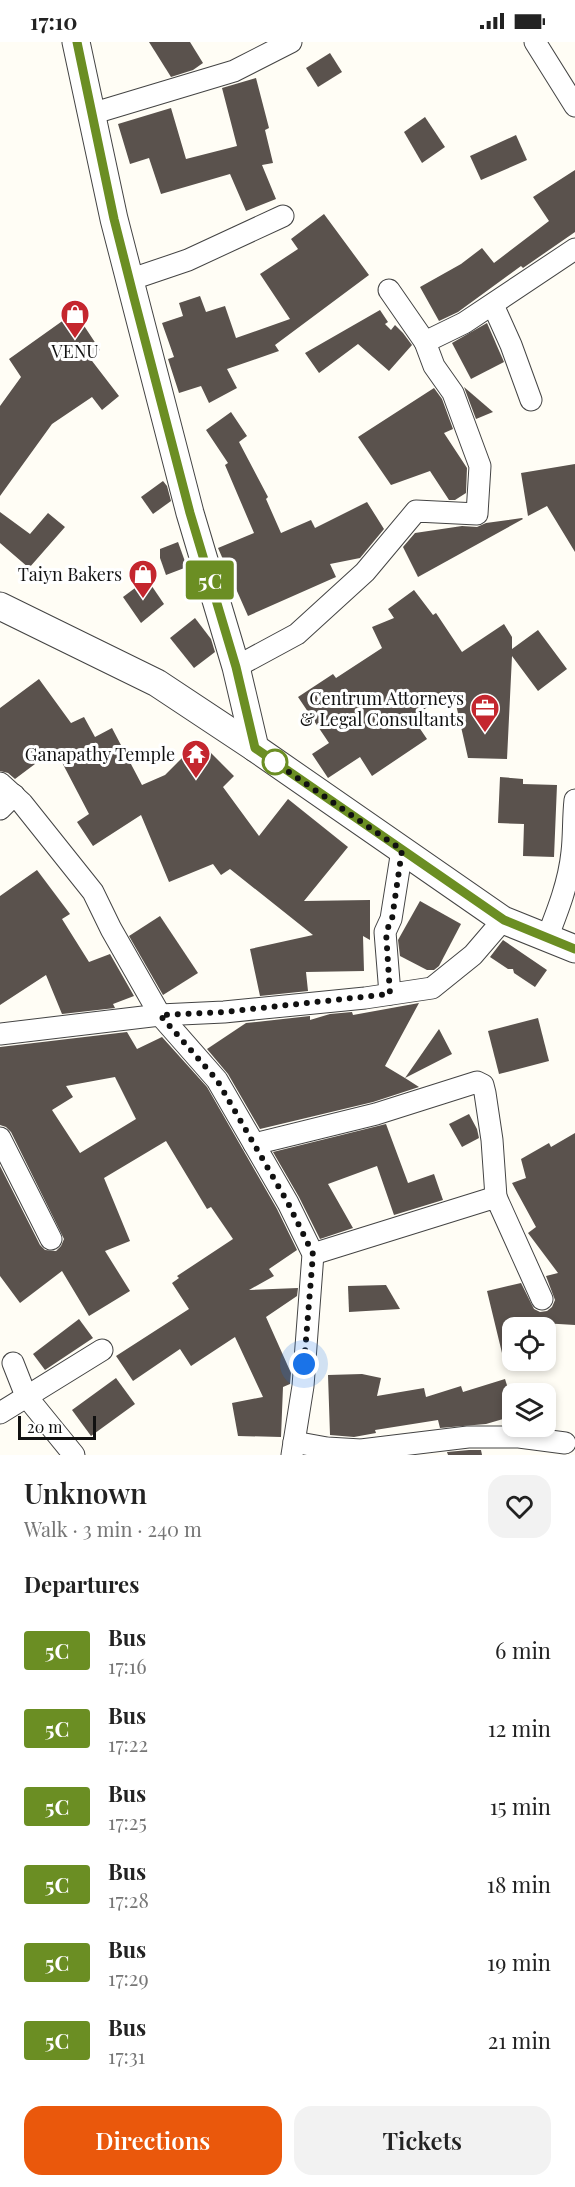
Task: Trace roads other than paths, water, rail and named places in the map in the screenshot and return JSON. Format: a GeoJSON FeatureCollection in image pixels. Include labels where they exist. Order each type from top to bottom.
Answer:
{"type":"FeatureCollection","features":[{"type":"Feature","properties":{"kind":"street"},"geometry":{"type":"LineString","coordinates":[[76,42],[129,280],[190,513],[236,667],[255,748]]}},
{"type":"Feature","properties":{"kind":"street"},"geometry":{"type":"LineString","coordinates":[[91,114],[234,71],[291,42]]}},
{"type":"Feature","properties":{"kind":"street"},"geometry":{"type":"LineString","coordinates":[[535,42],[575,106]]}},
{"type":"Feature","properties":{"kind":"street"},"geometry":{"type":"LineString","coordinates":[[129,280],[188,260],[283,216]]}},
{"type":"Feature","properties":{"kind":"street"},"geometry":{"type":"LineString","coordinates":[[425,342],[464,323],[575,249]]}},
{"type":"Feature","properties":{"kind":"street"},"geometry":{"type":"LineString","coordinates":[[236,667],[297,634],[365,572],[416,511],[477,514],[480,466],[453,393],[434,366],[425,342],[389,291]]}},
{"type":"Feature","properties":{"kind":"street"},"geometry":{"type":"LineString","coordinates":[[493,305],[511,345],[531,400]]}},
{"type":"Feature","properties":{"kind":"street"},"geometry":{"type":"LineString","coordinates":[[0,606],[157,683],[504,920],[575,949]]}},
{"type":"Feature","properties":{"kind":"street"},"geometry":{"type":"LineString","coordinates":[[5,796],[22,802],[93,892],[111,929],[160,1015],[217,1080],[288,1203],[313,1254],[303,1386],[293,1449],[361,1450],[468,1437],[519,1437],[565,1443]]}},
{"type":"Feature","properties":{"kind":"street"},"geometry":{"type":"LineString","coordinates":[[547,938],[564,894],[572,852],[575,800]]}},
{"type":"Feature","properties":{"kind":"street"},"geometry":{"type":"LineString","coordinates":[[390,994],[386,932],[392,919],[402,850]]}},
{"type":"Feature","properties":{"kind":"street"},"geometry":{"type":"LineString","coordinates":[[0,1034],[160,1015],[224,1012],[432,988],[473,955],[504,920]]}},
{"type":"Feature","properties":{"kind":"street"},"geometry":{"type":"LineString","coordinates":[[254,1144],[376,1114],[477,1082],[483,1085],[492,1140],[496,1197],[542,1299]]}},
{"type":"Feature","properties":{"kind":"street"},"geometry":{"type":"LineString","coordinates":[[0,1138],[51,1239]]}},
{"type":"Feature","properties":{"kind":"street"},"geometry":{"type":"LineString","coordinates":[[313,1254],[496,1197]]}},
{"type":"Feature","properties":{"kind":"street"},"geometry":{"type":"LineString","coordinates":[[0,1413],[102,1350]]}},
{"type":"Feature","properties":{"kind":"street"},"geometry":{"type":"LineString","coordinates":[[13,1363],[26,1396],[74,1455]]}},
{"type":"Feature","properties":{"kind":"place","name":"VENU"},"geometry":{"type":"Point","coordinates":[75,340]}},
{"type":"Feature","properties":{"kind":"place","name":"Taiyn Bakers"},"geometry":{"type":"Point","coordinates":[143,600]}},
{"type":"Feature","properties":{"kind":"place","name":"Centrum Attorneys & Legal Consultants"},"geometry":{"type":"Point","coordinates":[485,734]}},
{"type":"Feature","properties":{"kind":"place","name":"Ganapathy Temple"},"geometry":{"type":"Point","coordinates":[196,780]}}]}
